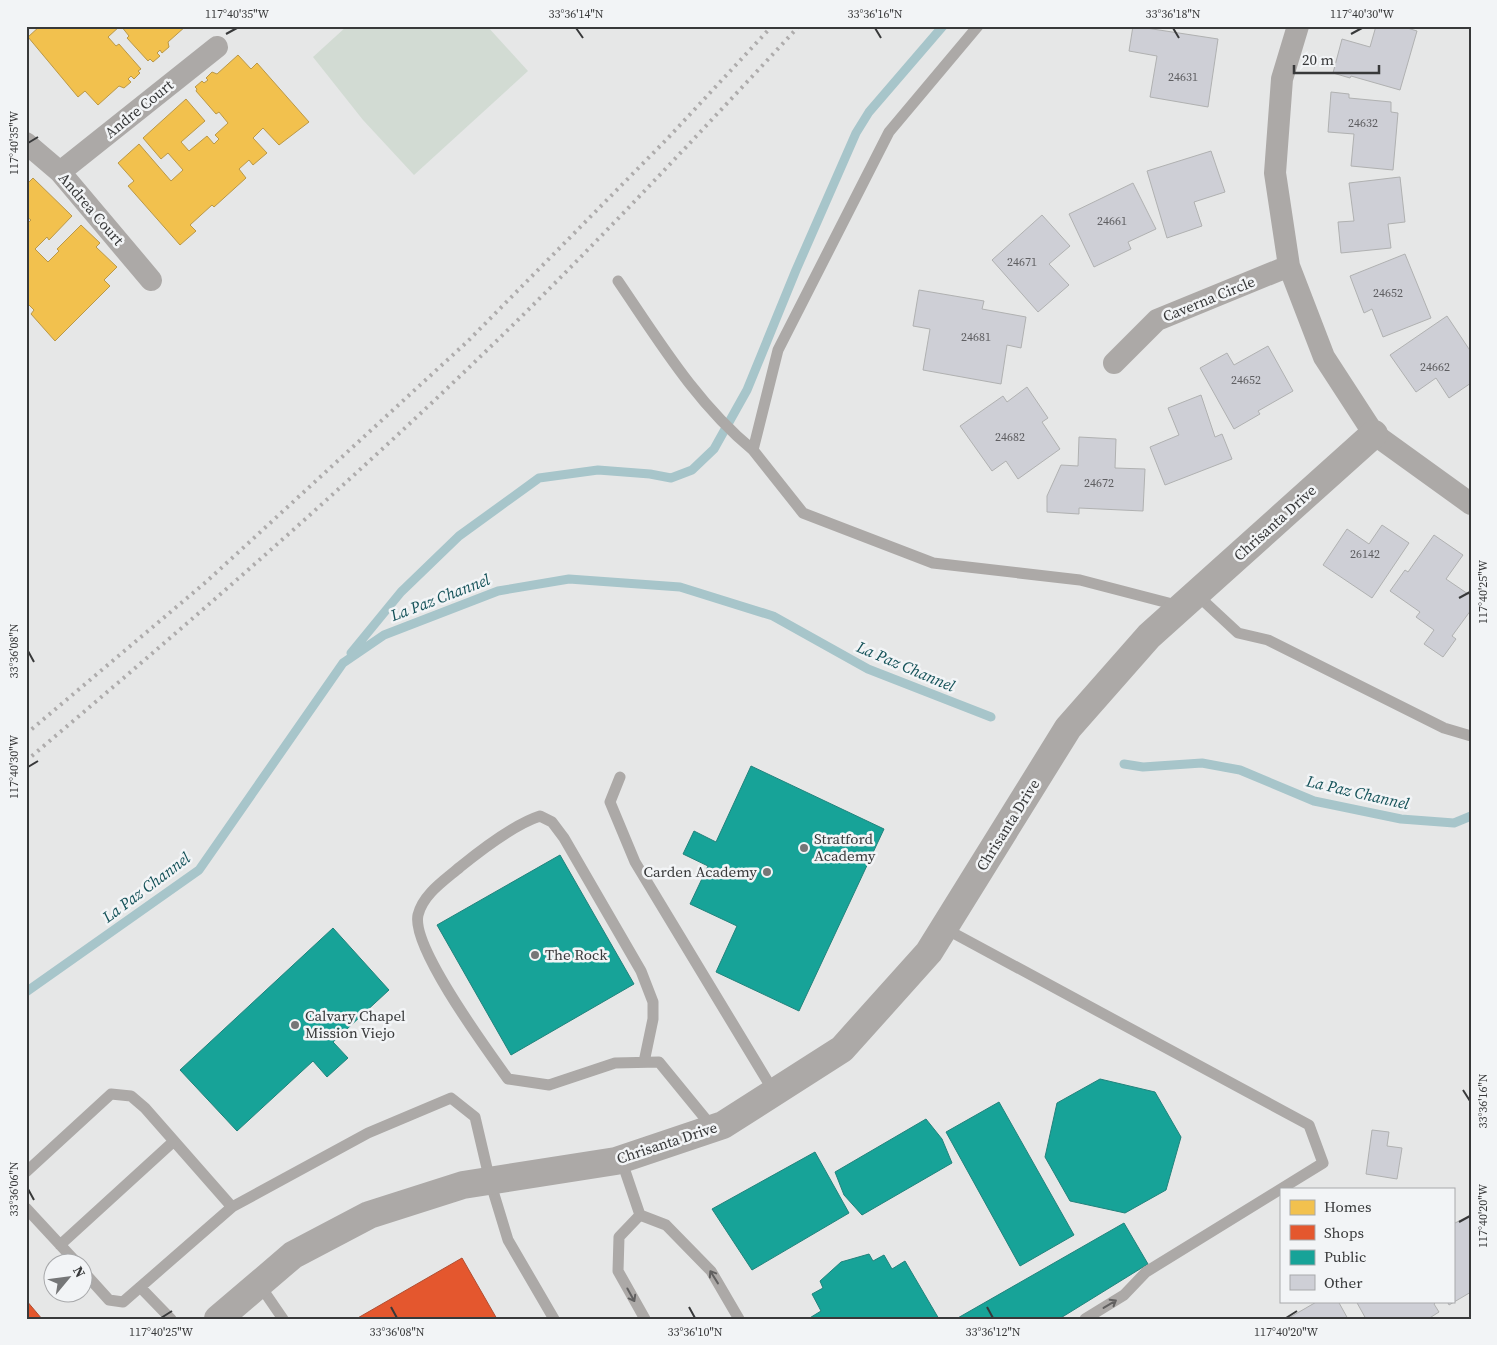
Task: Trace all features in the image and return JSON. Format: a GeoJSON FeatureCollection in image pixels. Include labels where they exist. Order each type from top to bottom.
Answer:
{"type":"FeatureCollection","features":[{"type":"Feature","properties":{"kind":"street"},"geometry":{"type":"LineString","coordinates":[[1298,26],[1282,79],[1275,173],[1289,266],[1324,357],[1374,434],[1471,504]]}},
{"type":"Feature","properties":{"kind":"street","name":"Andre Court"},"geometry":{"type":"LineString","coordinates":[[60,172],[217,47]]}},
{"type":"Feature","properties":{"kind":"street","name":"Andrea Court"},"geometry":{"type":"LineString","coordinates":[[26,143],[60,172],[151,280]]}},
{"type":"Feature","properties":{"kind":"street","name":"Caverna Circle"},"geometry":{"type":"LineString","coordinates":[[1114,363],[1157,320],[1289,266]]}},
{"type":"Feature","properties":{"kind":"street","name":"Chrisanta Drive"},"geometry":{"type":"LineString","coordinates":[[218,1319],[293,1255],[369,1215],[463,1185],[621,1159],[724,1125],[842,1049],[929,952],[1068,728],[1149,636],[1374,434]]}},
{"type":"Feature","properties":{"kind":"lane"},"geometry":{"type":"LineString","coordinates":[[753,450],[778,350],[889,132],[978,26]]}},
{"type":"Feature","properties":{"kind":"lane"},"geometry":{"type":"LineString","coordinates":[[618,281],[689,386],[713,414],[753,450],[803,513],[933,563],[1080,580],[1189,600],[1238,633],[1268,640],[1444,728],[1471,736]]}},
{"type":"Feature","properties":{"kind":"lane"},"geometry":{"type":"LineString","coordinates":[[620,777],[610,802],[635,862],[774,1092]]}},
{"type":"Feature","properties":{"kind":"lane"},"geometry":{"type":"LineString","coordinates":[[644,1062],[653,1019],[654,1002],[641,971],[564,838],[552,822],[540,816],[528,820],[467,862],[425,898],[418,915],[418,932],[460,1012],[508,1079],[549,1085],[615,1062],[644,1062],[659,1062],[713,1128]]}},
{"type":"Feature","properties":{"kind":"lane"},"geometry":{"type":"LineString","coordinates":[[944,928],[1309,1125],[1323,1163],[1282,1188]]}},
{"type":"Feature","properties":{"kind":"lane"},"geometry":{"type":"LineString","coordinates":[[26,1172],[111,1094],[131,1096],[145,1108],[232,1207]]}},
{"type":"Feature","properties":{"kind":"lane"},"geometry":{"type":"LineString","coordinates":[[92,1281],[109,1300],[123,1302],[232,1207],[368,1133],[451,1098],[476,1117],[490,1181],[508,1240],[554,1319]]}},
{"type":"Feature","properties":{"kind":"lane"},"geometry":{"type":"LineString","coordinates":[[60,1245],[174,1141]]}},
{"type":"Feature","properties":{"kind":"lane"},"geometry":{"type":"LineString","coordinates":[[621,1159],[640,1215]]}},
{"type":"Feature","properties":{"kind":"lane"},"geometry":{"type":"LineString","coordinates":[[1085,1319],[1124,1295],[1146,1272],[1280,1189]]}},
{"type":"Feature","properties":{"kind":"lane"},"geometry":{"type":"LineString","coordinates":[[26,1208],[67,1252]]}},
{"type":"Feature","properties":{"kind":"lane"},"geometry":{"type":"LineString","coordinates":[[640,1215],[619,1237],[618,1271],[645,1319]]}},
{"type":"Feature","properties":{"kind":"lane"},"geometry":{"type":"LineString","coordinates":[[640,1215],[666,1225],[711,1271],[738,1319]]}},
{"type":"Feature","properties":{"kind":"lane"},"geometry":{"type":"LineString","coordinates":[[259,1284],[283,1319]]}},
{"type":"Feature","properties":{"kind":"lane"},"geometry":{"type":"LineString","coordinates":[[140,1287],[171,1319]]}},
{"type":"Feature","properties":{"kind":"shaded area"},"geometry":{"type":"Polygon","coordinates":[[[347,26],[487,26],[528,71],[414,175],[363,120],[313,57],[347,26]]]}},
{"type":"Feature","properties":{"kind":"building: Homes"},"geometry":{"type":"Polygon","coordinates":[[[40,26],[120,26],[108,37],[116,46],[119,44],[141,69],[138,71],[140,73],[134,79],[131,76],[128,79],[131,82],[124,88],[119,86],[98,105],[85,91],[78,97],[28,37],[40,26]]]}},
{"type":"Feature","properties":{"kind":"building: Homes"},"geometry":{"type":"Polygon","coordinates":[[[121,26],[186,26],[168,42],[169,47],[162,53],[160,50],[157,53],[160,56],[153,62],[150,59],[148,61],[127,38],[129,36],[121,26]]]}},
{"type":"Feature","properties":{"kind":"building: Homes"},"geometry":{"type":"Polygon","coordinates":[[[238,55],[251,69],[257,63],[309,122],[279,145],[263,128],[253,138],[267,153],[253,165],[249,160],[239,169],[246,178],[214,207],[212,205],[190,225],[196,231],[180,245],[128,186],[134,181],[118,163],[139,144],[171,181],[183,170],[168,153],[161,159],[143,138],[186,99],[205,121],[181,142],[189,151],[207,136],[214,144],[219,139],[215,135],[228,123],[219,112],[216,114],[196,91],[195,87],[202,81],[204,83],[208,80],[206,78],[212,72],[217,74],[238,55]]]}},
{"type":"Feature","properties":{"kind":"building: Homes"},"geometry":{"type":"Polygon","coordinates":[[[33,178],[72,216],[49,240],[47,237],[35,249],[48,262],[59,251],[57,249],[81,225],[100,243],[96,247],[117,267],[104,280],[110,286],[55,341],[31,314],[34,310],[26,302],[26,225],[31,220],[26,216],[26,185],[33,178]]]}},
{"type":"Feature","properties":{"kind":"building: Shops"},"geometry":{"type":"Polygon","coordinates":[[[462,1258],[497,1319],[356,1319],[462,1258]]]}},
{"type":"Feature","properties":{"kind":"building: Shops"},"geometry":{"type":"Polygon","coordinates":[[[26,1300],[42,1319],[26,1319],[26,1300]]]}},
{"type":"Feature","properties":{"kind":"building: Public"},"geometry":{"type":"Polygon","coordinates":[[[751,766],[884,829],[799,1011],[716,972],[737,926],[690,904],[708,866],[683,854],[694,831],[716,842],[751,766]]]}},
{"type":"Feature","properties":{"kind":"building: Public","name":"The Rock"},"geometry":{"type":"Polygon","coordinates":[[[560,855],[634,984],[511,1055],[437,925],[560,855]]]}},
{"type":"Feature","properties":{"kind":"building: Public","name":"Calvary Chapel Mission Viejo"},"geometry":{"type":"Polygon","coordinates":[[[333,928],[389,990],[333,1042],[348,1058],[327,1077],[313,1061],[237,1131],[180,1070],[333,928]]]}},
{"type":"Feature","properties":{"kind":"building: Public"},"geometry":{"type":"Polygon","coordinates":[[[1100,1079],[1155,1092],[1181,1137],[1166,1190],[1125,1213],[1070,1201],[1045,1157],[1057,1103],[1100,1079]]]}},
{"type":"Feature","properties":{"kind":"building: Public"},"geometry":{"type":"Polygon","coordinates":[[[999,1102],[1074,1235],[1020,1266],[946,1132],[999,1102]]]}},
{"type":"Feature","properties":{"kind":"building: Public"},"geometry":{"type":"Polygon","coordinates":[[[926,1119],[942,1139],[952,1163],[862,1215],[844,1195],[835,1172],[926,1119]]]}},
{"type":"Feature","properties":{"kind":"building: Public"},"geometry":{"type":"Polygon","coordinates":[[[815,1152],[849,1213],[752,1270],[712,1209],[815,1152]]]}},
{"type":"Feature","properties":{"kind":"building: Public"},"geometry":{"type":"Polygon","coordinates":[[[1124,1223],[1148,1264],[1059,1319],[956,1319],[1124,1223]]]}},
{"type":"Feature","properties":{"kind":"building: Public"},"geometry":{"type":"Polygon","coordinates":[[[869,1254],[873,1261],[884,1255],[892,1269],[905,1261],[939,1319],[808,1319],[821,1311],[812,1294],[823,1288],[820,1281],[841,1262],[869,1254]]]}},
{"type":"Feature","properties":{"kind":"building: Other"},"geometry":{"type":"Polygon","coordinates":[[[1133,26],[1218,39],[1208,107],[1150,97],[1157,56],[1129,51],[1133,26]]]}},
{"type":"Feature","properties":{"kind":"building: Other"},"geometry":{"type":"Polygon","coordinates":[[[1376,26],[1401,26],[1417,31],[1400,90],[1351,76],[1350,78],[1333,73],[1342,39],[1370,47],[1376,26]]]}},
{"type":"Feature","properties":{"kind":"building: Other"},"geometry":{"type":"Polygon","coordinates":[[[1331,92],[1349,94],[1349,98],[1391,102],[1391,112],[1398,113],[1393,170],[1351,166],[1354,134],[1328,132],[1331,92]]]}},
{"type":"Feature","properties":{"kind":"building: Other"},"geometry":{"type":"Polygon","coordinates":[[[1211,151],[1225,192],[1194,202],[1202,226],[1167,238],[1147,171],[1211,151]]]}},
{"type":"Feature","properties":{"kind":"building: Other"},"geometry":{"type":"Polygon","coordinates":[[[1400,177],[1405,222],[1388,224],[1391,248],[1341,253],[1338,222],[1354,221],[1349,183],[1400,177]]]}},
{"type":"Feature","properties":{"kind":"building: Other"},"geometry":{"type":"Polygon","coordinates":[[[1133,183],[1156,229],[1128,242],[1131,249],[1094,267],[1069,214],[1133,183]]]}},
{"type":"Feature","properties":{"kind":"building: Other"},"geometry":{"type":"Polygon","coordinates":[[[1042,215],[1070,246],[1049,264],[1069,285],[1038,312],[992,260],[1042,215]]]}},
{"type":"Feature","properties":{"kind":"building: Other"},"geometry":{"type":"Polygon","coordinates":[[[1405,254],[1431,318],[1383,337],[1372,309],[1364,313],[1350,276],[1405,254]]]}},
{"type":"Feature","properties":{"kind":"building: Other"},"geometry":{"type":"Polygon","coordinates":[[[919,290],[984,301],[982,309],[1026,317],[1021,348],[1007,345],[1001,384],[923,370],[930,329],[913,326],[919,290]]]}},
{"type":"Feature","properties":{"kind":"building: Other"},"geometry":{"type":"Polygon","coordinates":[[[1447,316],[1471,352],[1471,383],[1449,398],[1436,378],[1416,392],[1390,355],[1447,316]]]}},
{"type":"Feature","properties":{"kind":"building: Other"},"geometry":{"type":"Polygon","coordinates":[[[1268,346],[1293,391],[1258,411],[1260,414],[1234,429],[1200,368],[1227,353],[1234,365],[1268,346]]]}},
{"type":"Feature","properties":{"kind":"building: Other"},"geometry":{"type":"Polygon","coordinates":[[[1027,387],[1048,418],[1042,422],[1060,449],[1018,479],[1006,461],[992,471],[960,426],[1003,396],[1007,402],[1027,387]]]}},
{"type":"Feature","properties":{"kind":"building: Other"},"geometry":{"type":"Polygon","coordinates":[[[1201,395],[1215,437],[1222,434],[1232,459],[1165,485],[1150,447],[1179,435],[1168,408],[1201,395]]]}},
{"type":"Feature","properties":{"kind":"building: Other"},"geometry":{"type":"Polygon","coordinates":[[[1079,437],[1116,439],[1115,468],[1145,469],[1143,511],[1079,508],[1079,514],[1047,512],[1047,496],[1061,465],[1078,466],[1079,437]]]}},
{"type":"Feature","properties":{"kind":"building: Other"},"geometry":{"type":"Polygon","coordinates":[[[1382,525],[1409,543],[1372,598],[1323,565],[1347,529],[1369,544],[1382,525]]]}},
{"type":"Feature","properties":{"kind":"building: Other"},"geometry":{"type":"Polygon","coordinates":[[[1434,535],[1463,555],[1446,579],[1471,596],[1471,610],[1452,636],[1456,639],[1443,657],[1424,644],[1434,630],[1416,617],[1420,612],[1390,591],[1405,570],[1408,572],[1434,535]]]}},
{"type":"Feature","properties":{"kind":"building: Other"},"geometry":{"type":"Polygon","coordinates":[[[1372,1130],[1389,1132],[1387,1146],[1402,1148],[1397,1179],[1366,1174],[1372,1130]]]}},
{"type":"Feature","properties":{"kind":"building: Other"},"geometry":{"type":"Polygon","coordinates":[[[1471,1215],[1471,1292],[1449,1305],[1448,1302],[1454,1302],[1454,1224],[1471,1215]]]}},
{"type":"Feature","properties":{"kind":"building: Other"},"geometry":{"type":"Polygon","coordinates":[[[1316,1302],[1339,1302],[1348,1319],[1287,1319],[1316,1302]]]}},
{"type":"Feature","properties":{"kind":"building: Other"},"geometry":{"type":"Polygon","coordinates":[[[1357,1302],[1436,1302],[1434,1304],[1439,1312],[1428,1319],[1366,1319],[1357,1302]]]}},
{"type":"Feature","properties":{"kind":"waterway"},"geometry":{"type":"LineString","coordinates":[[351,653],[401,592],[459,536],[539,478],[598,470],[650,474],[671,478],[692,470],[714,449],[747,390],[796,270],[856,133],[869,112],[943,26]]}},
{"type":"Feature","properties":{"kind":"waterway","name":"La Paz Channel"},"geometry":{"type":"LineString","coordinates":[[26,992],[199,870],[343,663],[384,635],[498,591],[569,579],[680,587],[773,616],[868,669],[991,717]]}},
{"type":"Feature","properties":{"kind":"waterway","name":"La Paz Channel"},"geometry":{"type":"LineString","coordinates":[[1124,764],[1143,767],[1202,763],[1240,770],[1314,801],[1401,819],[1454,823],[1471,816]]}},
{"type":"Feature","properties":{"kind":"railway"},"geometry":{"type":"LineString","coordinates":[[26,734],[206,582],[468,341],[668,138],[772,26]]}},
{"type":"Feature","properties":{"kind":"railway"},"geometry":{"type":"LineString","coordinates":[[26,761],[258,561],[428,407],[604,233],[799,26]]}},
{"type":"Feature","properties":{"kind":"place","name":"Stratford Academy"},"geometry":{"type":"Point","coordinates":[804,848]}},
{"type":"Feature","properties":{"kind":"place","name":"Carden Academy"},"geometry":{"type":"Point","coordinates":[767,872]}},
{"type":"Feature","properties":{"kind":"place","name":"The Rock"},"geometry":{"type":"Point","coordinates":[535,955]}},
{"type":"Feature","properties":{"kind":"place","name":"Calvary Chapel Mission Viejo"},"geometry":{"type":"Point","coordinates":[295,1025]}}]}
